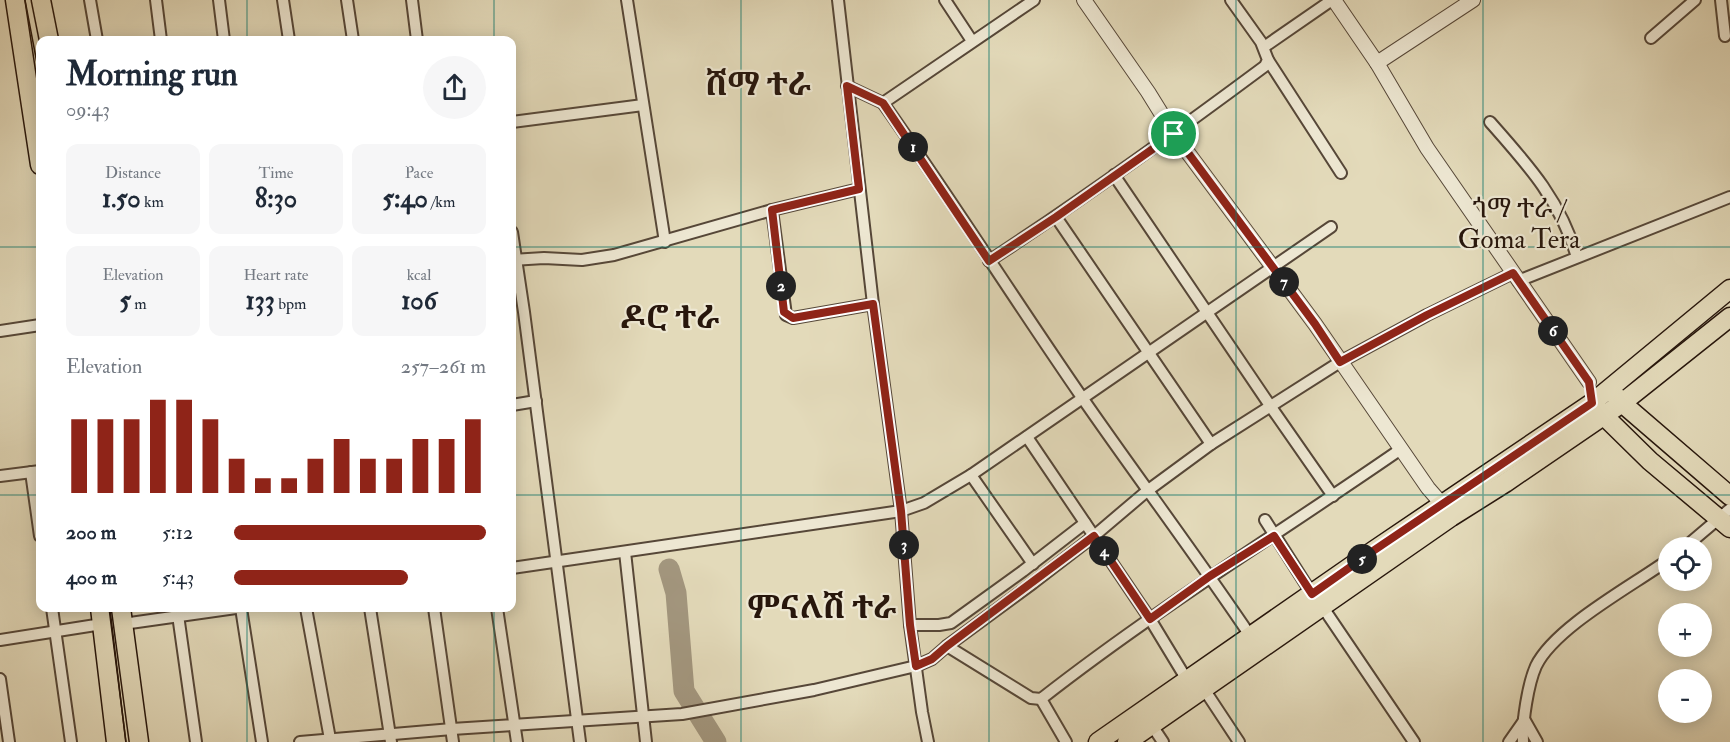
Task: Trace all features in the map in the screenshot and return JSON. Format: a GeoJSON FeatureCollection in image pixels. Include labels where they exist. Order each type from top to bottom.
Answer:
{"type":"FeatureCollection","features":[{"type":"Feature","properties":{"kind":"main road"},"geometry":{"type":"LineString","coordinates":[[15,0],[36,139]]}},
{"type":"Feature","properties":{"kind":"main road"},"geometry":{"type":"LineString","coordinates":[[42,2],[48,36]]}},
{"type":"Feature","properties":{"kind":"main road"},"geometry":{"type":"LineString","coordinates":[[1616,396],[1730,289]]}},
{"type":"Feature","properties":{"kind":"main road"},"geometry":{"type":"LineString","coordinates":[[1098,742],[1196,685],[1730,317]]}},
{"type":"Feature","properties":{"kind":"main road"},"geometry":{"type":"LineString","coordinates":[[1616,396],[1730,496]]}},
{"type":"Feature","properties":{"kind":"main road"},"geometry":{"type":"LineString","coordinates":[[1598,410],[1650,461],[1726,519]]}},
{"type":"Feature","properties":{"kind":"main road"},"geometry":{"type":"LineString","coordinates":[[1127,742],[1251,637],[1317,600]]}},
{"type":"Feature","properties":{"kind":"main road"},"geometry":{"type":"LineString","coordinates":[[101,616],[116,742]]}},
{"type":"Feature","properties":{"kind":"main road"},"geometry":{"type":"LineString","coordinates":[[122,616],[139,742]]}},
{"type":"Feature","properties":{"kind":"street"},"geometry":{"type":"LineString","coordinates":[[90,0],[96,36]]}},
{"type":"Feature","properties":{"kind":"street"},"geometry":{"type":"LineString","coordinates":[[156,0],[160,36]]}},
{"type":"Feature","properties":{"kind":"street"},"geometry":{"type":"LineString","coordinates":[[219,0],[224,36]]}},
{"type":"Feature","properties":{"kind":"street"},"geometry":{"type":"LineString","coordinates":[[283,0],[288,36]]}},
{"type":"Feature","properties":{"kind":"street"},"geometry":{"type":"LineString","coordinates":[[347,0],[352,36]]}},
{"type":"Feature","properties":{"kind":"street"},"geometry":{"type":"LineString","coordinates":[[412,0],[416,36]]}},
{"type":"Feature","properties":{"kind":"street"},"geometry":{"type":"LineString","coordinates":[[627,0],[665,242]]}},
{"type":"Feature","properties":{"kind":"street"},"geometry":{"type":"LineString","coordinates":[[838,0],[873,304],[901,511],[910,625],[928,742]]}},
{"type":"Feature","properties":{"kind":"street"},"geometry":{"type":"LineString","coordinates":[[945,0],[972,41]]}},
{"type":"Feature","properties":{"kind":"street"},"geometry":{"type":"LineString","coordinates":[[883,103],[1034,0]]}},
{"type":"Feature","properties":{"kind":"street"},"geometry":{"type":"LineString","coordinates":[[1084,0],[1148,92],[1174,134],[1315,324],[1428,488],[1447,510]]}},
{"type":"Feature","properties":{"kind":"street"},"geometry":{"type":"LineString","coordinates":[[1231,0],[1264,46],[1268,60],[1341,173]]}},
{"type":"Feature","properties":{"kind":"street"},"geometry":{"type":"LineString","coordinates":[[1264,46],[1333,0],[1377,63],[1427,148],[1589,382],[1598,410]]}},
{"type":"Feature","properties":{"kind":"street"},"geometry":{"type":"LineString","coordinates":[[1377,63],[1473,0]]}},
{"type":"Feature","properties":{"kind":"street"},"geometry":{"type":"LineString","coordinates":[[1651,38],[1695,0]]}},
{"type":"Feature","properties":{"kind":"street"},"geometry":{"type":"LineString","coordinates":[[1721,0],[1725,36]]}},
{"type":"Feature","properties":{"kind":"street"},"geometry":{"type":"LineString","coordinates":[[989,261],[1174,134],[1265,66],[1268,60]]}},
{"type":"Feature","properties":{"kind":"street"},"geometry":{"type":"LineString","coordinates":[[847,86],[883,103],[1082,397],[1251,637]]}},
{"type":"Feature","properties":{"kind":"street"},"geometry":{"type":"LineString","coordinates":[[516,121],[643,105]]}},
{"type":"Feature","properties":{"kind":"street"},"geometry":{"type":"LineString","coordinates":[[1490,122],[1536,175],[1553,199],[1570,232],[1577,257]]}},
{"type":"Feature","properties":{"kind":"street"},"geometry":{"type":"LineString","coordinates":[[1114,175],[1333,496]]}},
{"type":"Feature","properties":{"kind":"street"},"geometry":{"type":"LineString","coordinates":[[516,260],[544,258],[582,260],[614,255],[772,210],[859,189]]}},
{"type":"Feature","properties":{"kind":"street"},"geometry":{"type":"LineString","coordinates":[[300,742],[391,738],[452,729],[682,714],[814,690],[916,666],[932,659],[1033,583],[1147,491],[1211,444],[1340,362],[1427,315],[1515,277],[1577,257],[1730,198]]}},
{"type":"Feature","properties":{"kind":"street"},"geometry":{"type":"LineString","coordinates":[[772,210],[786,315],[793,318],[873,304]]}},
{"type":"Feature","properties":{"kind":"street"},"geometry":{"type":"LineString","coordinates":[[1056,217],[1211,444]]}},
{"type":"Feature","properties":{"kind":"street"},"geometry":{"type":"LineString","coordinates":[[516,567],[901,511],[924,503],[971,475],[1331,227]]}},
{"type":"Feature","properties":{"kind":"street"},"geometry":{"type":"LineString","coordinates":[[516,273],[558,562],[580,742]]}},
{"type":"Feature","properties":{"kind":"street"},"geometry":{"type":"LineString","coordinates":[[0,331],[36,326]]}},
{"type":"Feature","properties":{"kind":"street"},"geometry":{"type":"LineString","coordinates":[[1589,382],[1616,396]]}},
{"type":"Feature","properties":{"kind":"street"},"geometry":{"type":"LineString","coordinates":[[516,404],[536,401]]}},
{"type":"Feature","properties":{"kind":"street"},"geometry":{"type":"LineString","coordinates":[[1027,437],[1150,619],[1239,742]]}},
{"type":"Feature","properties":{"kind":"street"},"geometry":{"type":"LineString","coordinates":[[947,646],[1031,699],[1041,699],[1094,657],[1210,576],[1274,536],[1401,449]]}},
{"type":"Feature","properties":{"kind":"street"},"geometry":{"type":"LineString","coordinates":[[0,476],[36,472]]}},
{"type":"Feature","properties":{"kind":"street"},"geometry":{"type":"LineString","coordinates":[[971,475],[1033,564]]}},
{"type":"Feature","properties":{"kind":"street"},"geometry":{"type":"LineString","coordinates":[[1700,537],[1726,519]]}},
{"type":"Feature","properties":{"kind":"street"},"geometry":{"type":"LineString","coordinates":[[1265,520],[1414,742]]}},
{"type":"Feature","properties":{"kind":"street"},"geometry":{"type":"LineString","coordinates":[[910,625],[946,625],[1023,572],[1085,523]]}},
{"type":"Feature","properties":{"kind":"street"},"geometry":{"type":"LineString","coordinates":[[625,552],[646,742]]}},
{"type":"Feature","properties":{"kind":"street"},"geometry":{"type":"LineString","coordinates":[[1523,742],[1523,720],[1536,666],[1560,636],[1658,567]]}},
{"type":"Feature","properties":{"kind":"street"},"geometry":{"type":"LineString","coordinates":[[1023,572],[1033,583]]}},
{"type":"Feature","properties":{"kind":"street"},"geometry":{"type":"LineString","coordinates":[[52,612],[71,742]]}},
{"type":"Feature","properties":{"kind":"street"},"geometry":{"type":"LineString","coordinates":[[122,616],[177,612],[196,742]]}},
{"type":"Feature","properties":{"kind":"street"},"geometry":{"type":"LineString","coordinates":[[239,612],[262,742]]}},
{"type":"Feature","properties":{"kind":"street"},"geometry":{"type":"LineString","coordinates":[[307,612],[330,739]]}},
{"type":"Feature","properties":{"kind":"street"},"geometry":{"type":"LineString","coordinates":[[370,612],[391,738]]}},
{"type":"Feature","properties":{"kind":"street"},"geometry":{"type":"LineString","coordinates":[[435,612],[453,742]]}},
{"type":"Feature","properties":{"kind":"street"},"geometry":{"type":"LineString","coordinates":[[498,612],[517,742]]}},
{"type":"Feature","properties":{"kind":"street"},"geometry":{"type":"LineString","coordinates":[[0,640],[55,632],[101,616]]}},
{"type":"Feature","properties":{"kind":"street"},"geometry":{"type":"LineString","coordinates":[[946,625],[956,639]]}},
{"type":"Feature","properties":{"kind":"street"},"geometry":{"type":"LineString","coordinates":[[0,679],[9,742]]}},
{"type":"Feature","properties":{"kind":"street"},"geometry":{"type":"LineString","coordinates":[[1041,699],[1066,742]]}},
{"type":"Feature","properties":{"kind":"street"},"geometry":{"type":"LineString","coordinates":[[1509,742],[1523,720]]}},
{"type":"Feature","properties":{"kind":"street"},"geometry":{"type":"LineString","coordinates":[[1523,720],[1537,742]]}},
{"type":"Feature","properties":{"kind":"street"},"geometry":{"type":"LineString","coordinates":[[1151,724],[1163,742]]}},
{"type":"Feature","properties":{"kind":"waterway"},"geometry":{"type":"LineString","coordinates":[[669,569],[676,593],[684,691],[716,742]]}},
{"type":"Feature","properties":{"kind":"tram line"},"geometry":{"type":"LineString","coordinates":[[25,0],[36,58]]}},
{"type":"Feature","properties":{"kind":"tram line"},"geometry":{"type":"LineString","coordinates":[[110,612],[126,742]]}},
{"type":"Feature","properties":{"kind":"district","name":"ሸማ ተራ"},"geometry":{"type":"Point","coordinates":[758,85]}},
{"type":"Feature","properties":{"kind":"district","name":"ጎማ ተራ / Goma Tera"},"geometry":{"type":"Point","coordinates":[1519,224]}},
{"type":"Feature","properties":{"kind":"district","name":"ዶሮ ተራ"},"geometry":{"type":"Point","coordinates":[670,318]}},
{"type":"Feature","properties":{"kind":"district","name":"ምናለሽ ተራ"},"geometry":{"type":"Point","coordinates":[822,608]}},
{"type":"Feature","properties":{"kind":"route"},"geometry":{"type":"LineString","coordinates":[[847,86],[883,103],[989,261],[1174,134],[1315,324],[1340,362],[1427,315],[1513,273],[1589,382],[1592,403],[1312,594],[1274,536],[1210,576],[1150,619],[1094,536],[932,659],[916,666],[910,625],[901,511],[873,304],[793,318],[786,315],[772,210],[859,189],[847,86]]}}]}
